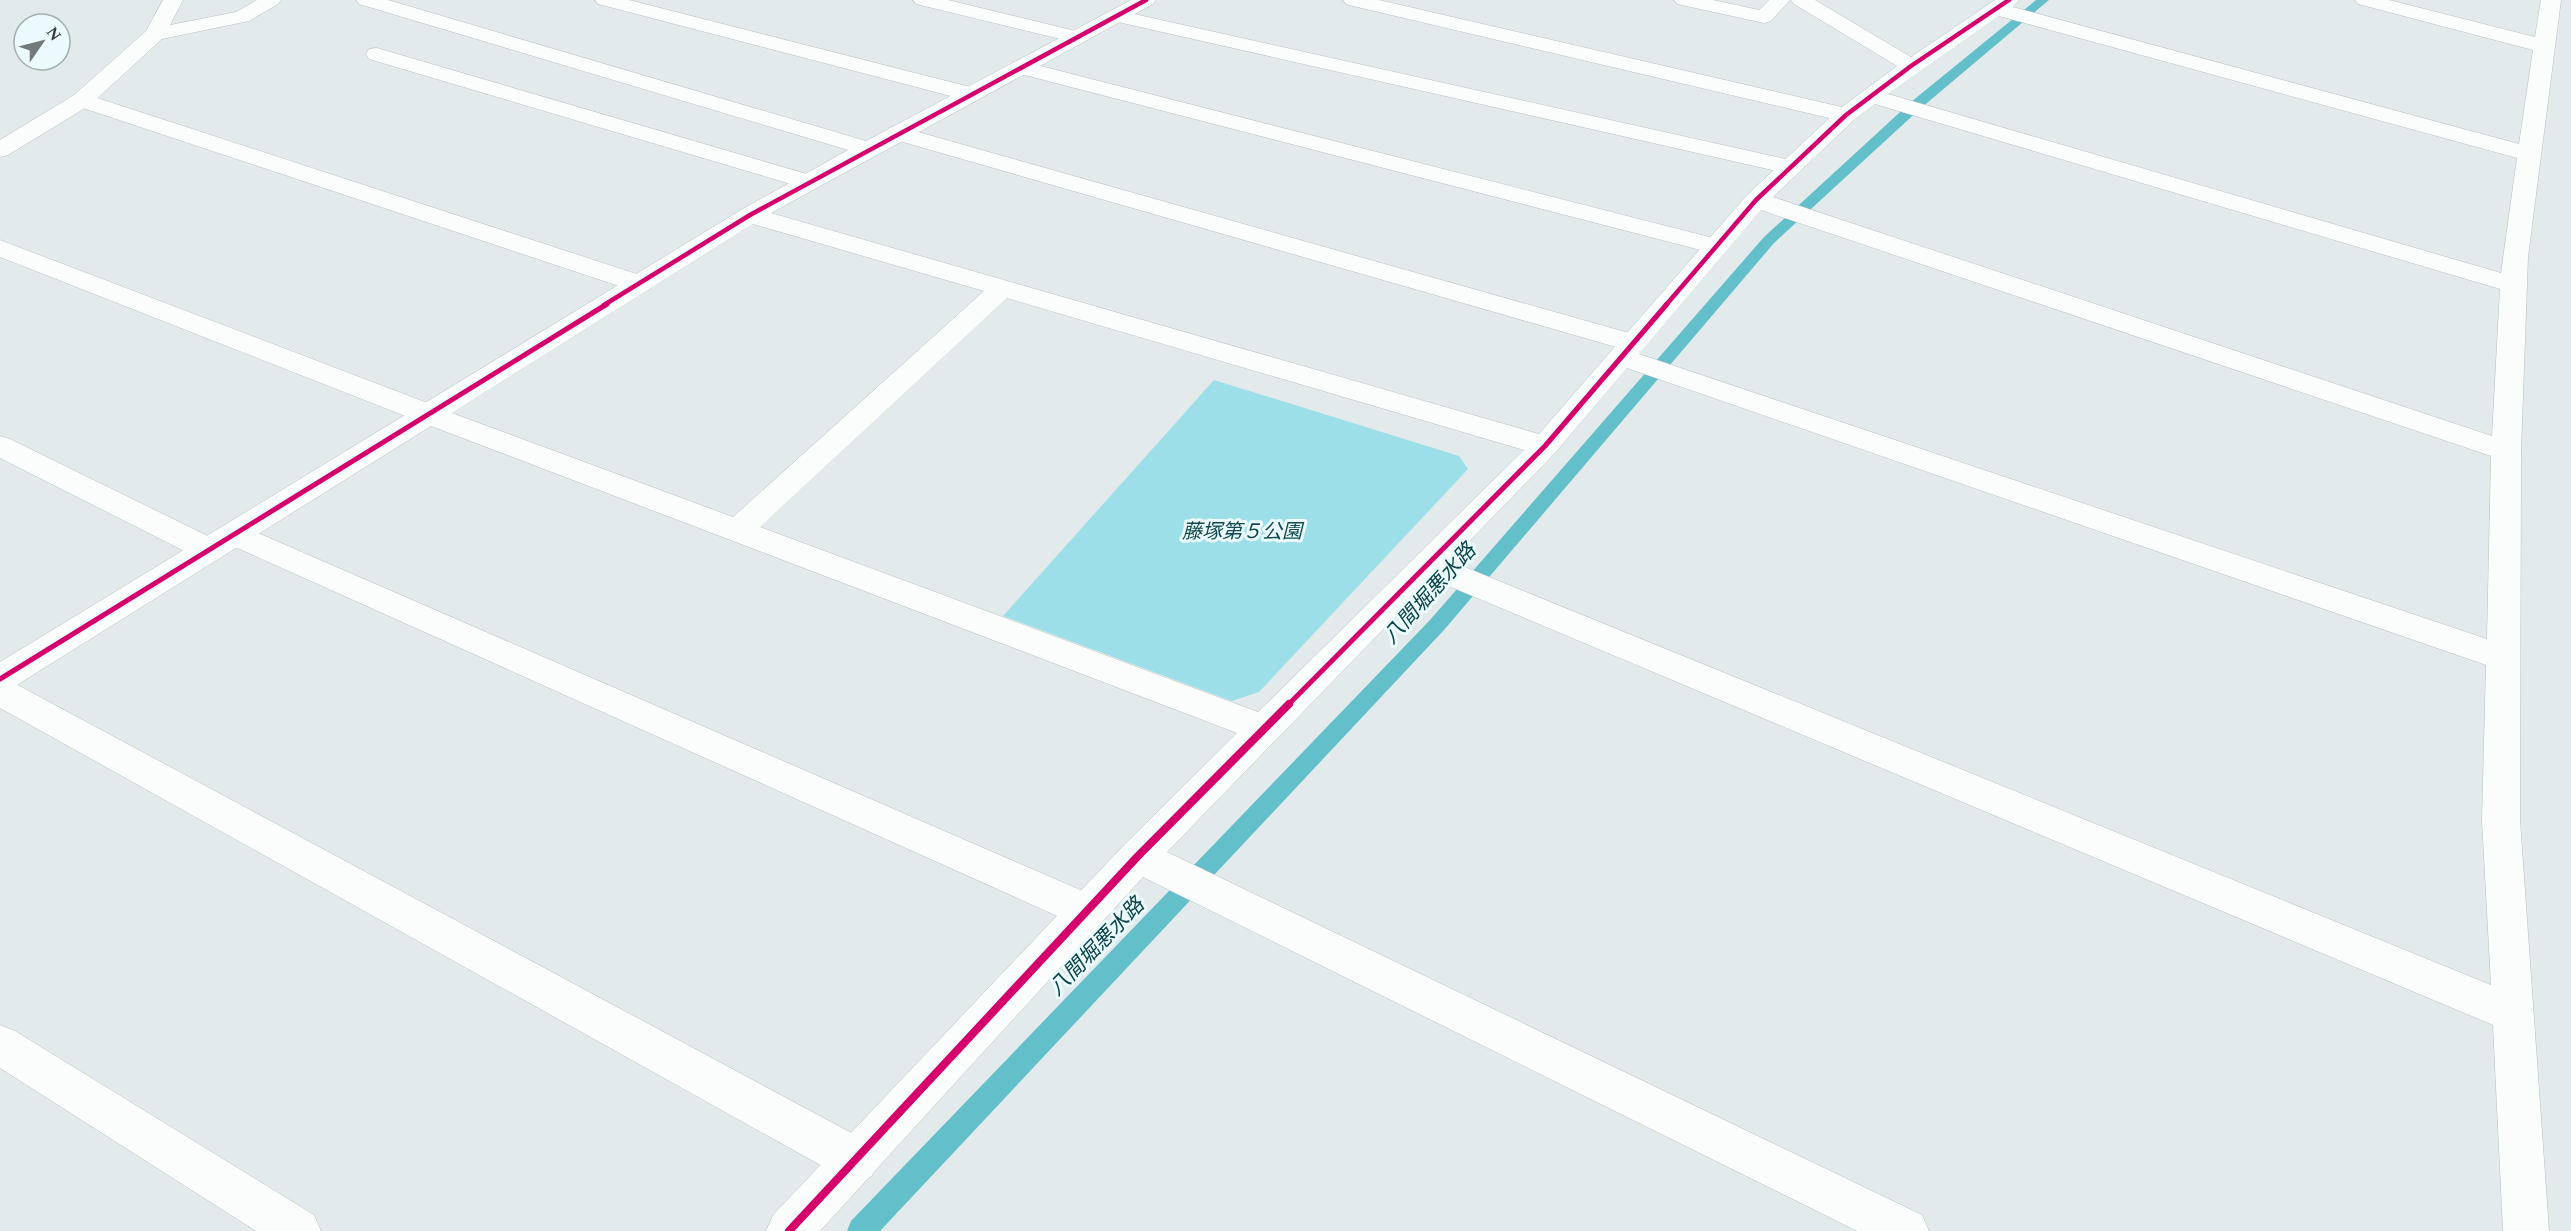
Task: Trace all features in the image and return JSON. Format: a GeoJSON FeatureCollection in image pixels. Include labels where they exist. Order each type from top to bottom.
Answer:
{"type":"FeatureCollection","features":[{"type":"Feature","properties":{"kind":"street"},"geometry":{"type":"LineString","coordinates":[[0,150],[82,100],[154,34],[173,0]]}},
{"type":"Feature","properties":{"kind":"street"},"geometry":{"type":"LineString","coordinates":[[154,34],[242,17],[272,0]]}},
{"type":"Feature","properties":{"kind":"street"},"geometry":{"type":"LineString","coordinates":[[366,0],[868,149]]}},
{"type":"Feature","properties":{"kind":"street"},"geometry":{"type":"LineString","coordinates":[[605,0],[970,94]]}},
{"type":"Feature","properties":{"kind":"street"},"geometry":{"type":"LineString","coordinates":[[922,0],[1077,37]]}},
{"type":"Feature","properties":{"kind":"street"},"geometry":{"type":"LineString","coordinates":[[0,679],[750,215],[897,133],[1146,0]]}},
{"type":"Feature","properties":{"kind":"street"},"geometry":{"type":"LineString","coordinates":[[1353,0],[1846,115]]}},
{"type":"Feature","properties":{"kind":"street"},"geometry":{"type":"LineString","coordinates":[[1684,0],[1764,17],[1780,0]]}},
{"type":"Feature","properties":{"kind":"street"},"geometry":{"type":"LineString","coordinates":[[1801,0],[1911,66]]}},
{"type":"Feature","properties":{"kind":"street"},"geometry":{"type":"LineString","coordinates":[[2366,0],[2544,46]]}},
{"type":"Feature","properties":{"kind":"street"},"geometry":{"type":"LineString","coordinates":[[2526,1231],[2501,820],[2506,451],[2514,285],[2529,154],[2551,0]]}},
{"type":"Feature","properties":{"kind":"street"},"geometry":{"type":"LineString","coordinates":[[789,1231],[1138,856],[1545,446],[1756,200],[1846,115],[1911,66],[2003,5],[2529,154]]}},
{"type":"Feature","properties":{"kind":"street"},"geometry":{"type":"LineString","coordinates":[[1116,16],[1790,167]]}},
{"type":"Feature","properties":{"kind":"street"},"geometry":{"type":"LineString","coordinates":[[377,54],[809,182]]}},
{"type":"Feature","properties":{"kind":"street"},"geometry":{"type":"LineString","coordinates":[[1021,67],[1716,246]]}},
{"type":"Feature","properties":{"kind":"street"},"geometry":{"type":"LineString","coordinates":[[1871,96],[2514,285]]}},
{"type":"Feature","properties":{"kind":"street"},"geometry":{"type":"LineString","coordinates":[[82,100],[640,284]]}},
{"type":"Feature","properties":{"kind":"street"},"geometry":{"type":"LineString","coordinates":[[897,133],[1627,350],[2503,658]]}},
{"type":"Feature","properties":{"kind":"street"},"geometry":{"type":"LineString","coordinates":[[1756,200],[2506,451]]}},
{"type":"Feature","properties":{"kind":"street"},"geometry":{"type":"LineString","coordinates":[[750,215],[1545,446]]}},
{"type":"Feature","properties":{"kind":"street"},"geometry":{"type":"LineString","coordinates":[[0,248],[428,414],[1264,729]]}},
{"type":"Feature","properties":{"kind":"street"},"geometry":{"type":"LineString","coordinates":[[737,531],[1002,289]]}},
{"type":"Feature","properties":{"kind":"street"},"geometry":{"type":"LineString","coordinates":[[0,446],[1087,911]]}},
{"type":"Feature","properties":{"kind":"street"},"geometry":{"type":"LineString","coordinates":[[1427,564],[2513,1014]]}},
{"type":"Feature","properties":{"kind":"street"},"geometry":{"type":"LineString","coordinates":[[0,692],[856,1160]]}},
{"type":"Feature","properties":{"kind":"street"},"geometry":{"type":"LineString","coordinates":[[1138,856],[1906,1231]]}},
{"type":"Feature","properties":{"kind":"street"},"geometry":{"type":"LineString","coordinates":[[0,1046],[298,1231]]}},
{"type":"Feature","properties":{"kind":"green space","name":"藤塚第５公園"},"geometry":{"type":"Polygon","coordinates":[[[1214,380],[1459,456],[1468,469],[1259,692],[1232,701],[1003,616],[1214,380]]]}},
{"type":"Feature","properties":{"kind":"waterway","name":"八間堀悪水路"},"geometry":{"type":"LineString","coordinates":[[861,1231],[1437,625],[1769,240],[1916,105],[2043,0]]}},
{"type":"Feature","properties":{"kind":"cycle path"},"geometry":{"type":"LineString","coordinates":[[0,679],[750,215],[1146,0]]}},
{"type":"Feature","properties":{"kind":"cycle path"},"geometry":{"type":"LineString","coordinates":[[789,1231],[1138,856],[1545,446],[1756,200],[1846,115],[1911,66],[2009,0]]}}]}
